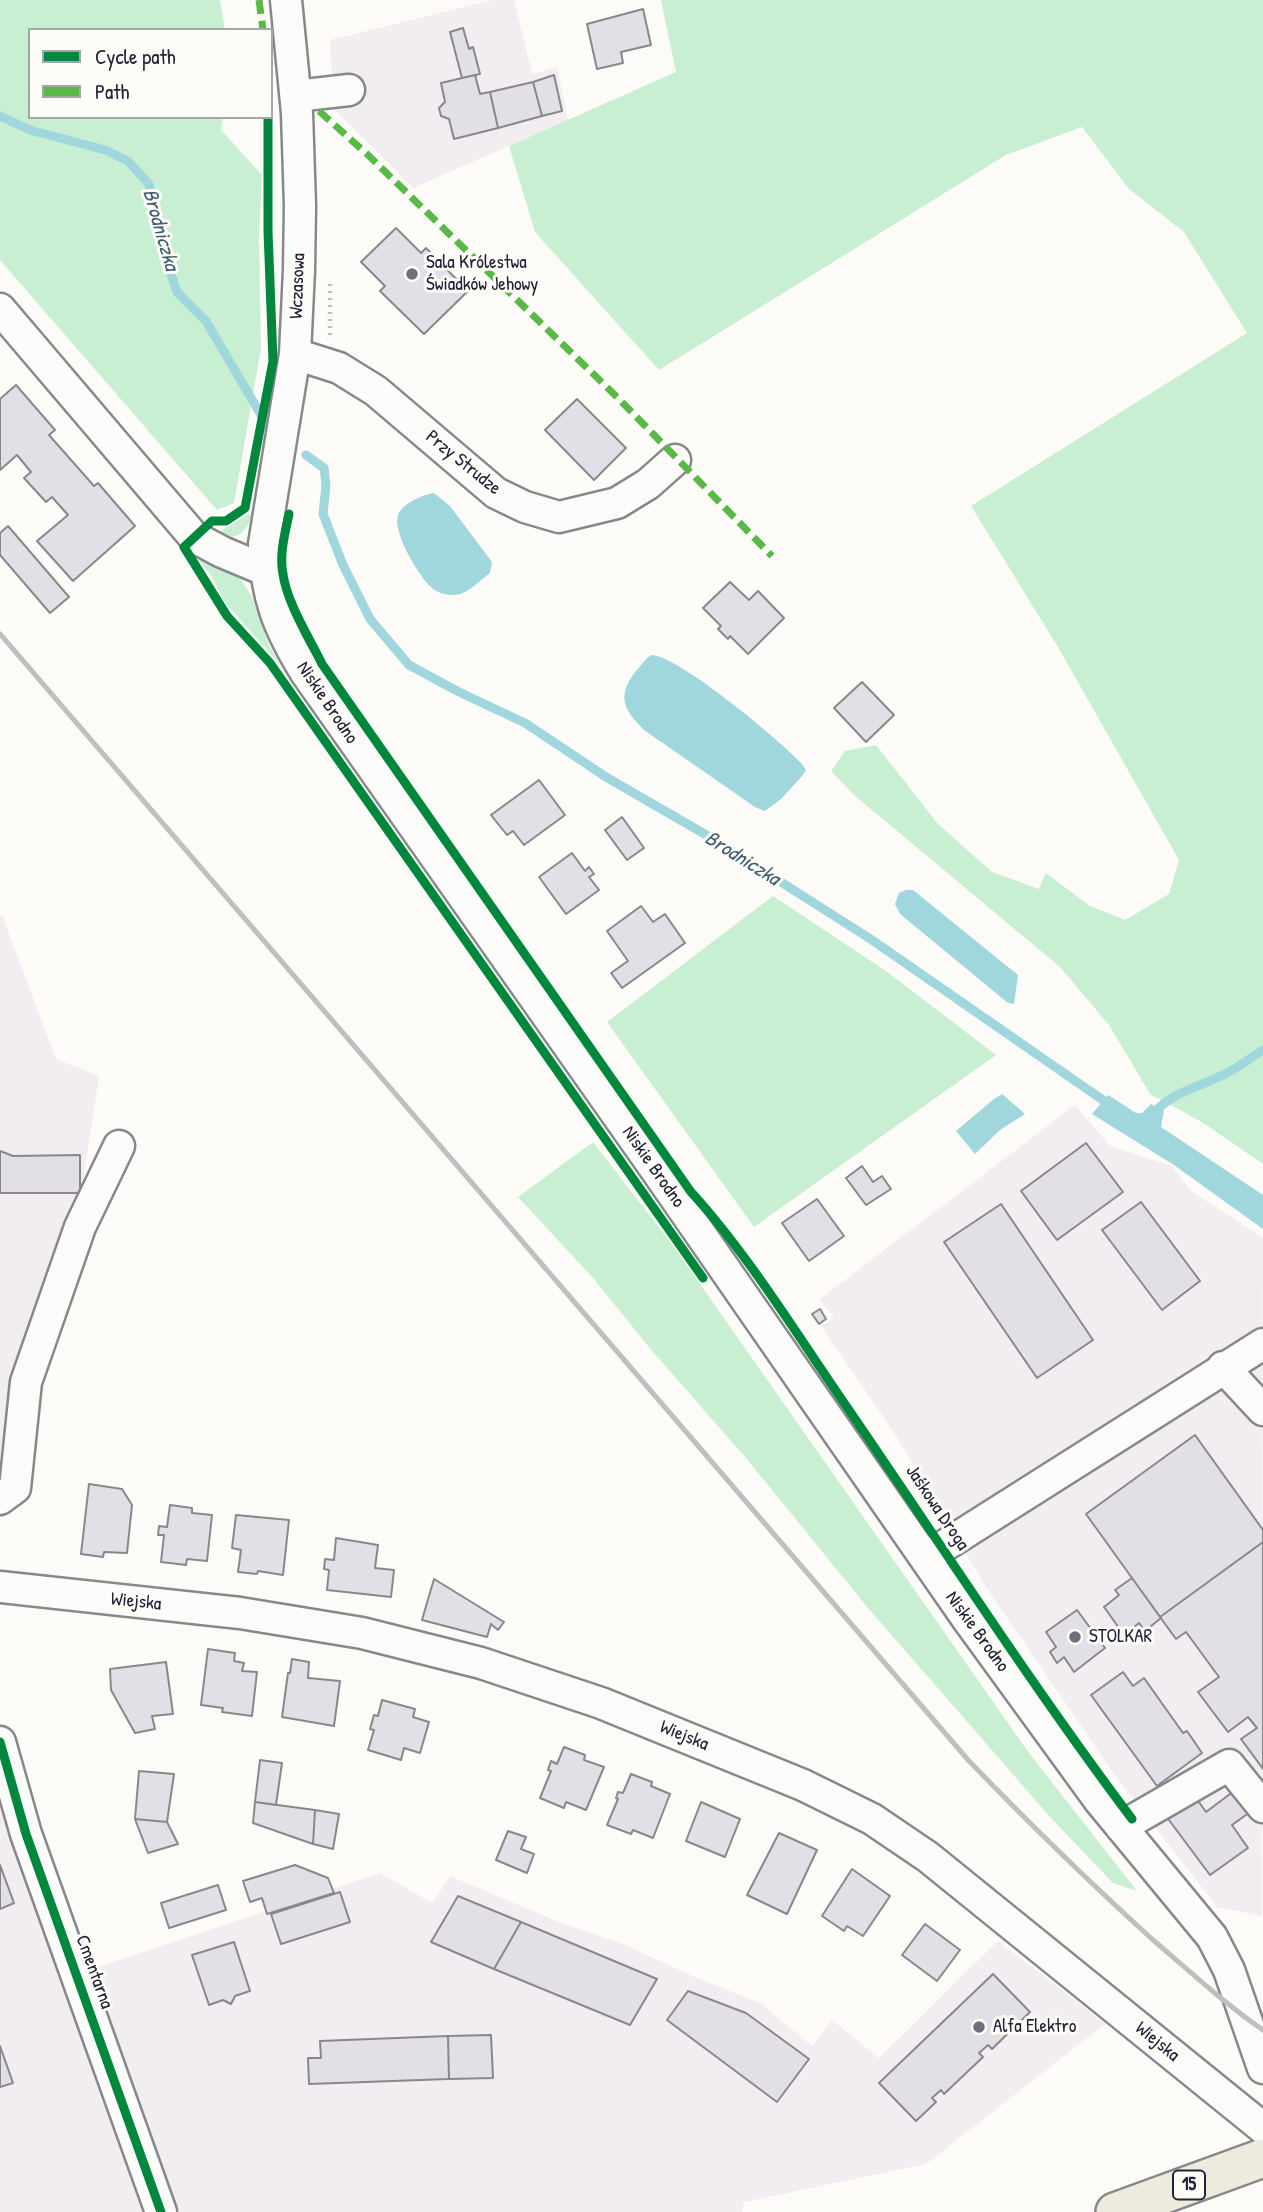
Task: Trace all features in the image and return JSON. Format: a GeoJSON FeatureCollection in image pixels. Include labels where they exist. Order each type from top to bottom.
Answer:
{"type":"FeatureCollection","features":[{"type":"Feature","properties":{"kind":"main road","name":"15"},"geometry":{"type":"LineString","coordinates":[[1115,2212],[1263,2158]]}},
{"type":"Feature","properties":{"kind":"street","name":"Wczasowa"},"geometry":{"type":"LineString","coordinates":[[265,570],[264,544],[268,510],[295,354],[304,107],[286,0]]}},
{"type":"Feature","properties":{"kind":"street"},"geometry":{"type":"LineString","coordinates":[[304,107],[349,90]]}},
{"type":"Feature","properties":{"kind":"street"},"geometry":{"type":"LineString","coordinates":[[0,309],[194,537],[265,570]]}},
{"type":"Feature","properties":{"kind":"street","name":"Przy Strudze"},"geometry":{"type":"LineString","coordinates":[[295,354],[340,368],[376,391],[496,493],[525,507],[559,517],[617,503],[648,484],[675,460]]}},
{"type":"Feature","properties":{"kind":"street","name":"Niskie Brodno"},"geometry":{"type":"LineString","coordinates":[[265,570],[283,637],[306,673],[1041,1721],[1121,1827],[1212,1937],[1229,1970],[1263,2068]]}},
{"type":"Feature","properties":{"kind":"street"},"geometry":{"type":"LineString","coordinates":[[0,1499],[15,1488],[26,1381],[79,1227],[119,1146]]}},
{"type":"Feature","properties":{"kind":"street"},"geometry":{"type":"LineString","coordinates":[[925,1558],[1263,1344]]}},
{"type":"Feature","properties":{"kind":"street"},"geometry":{"type":"LineString","coordinates":[[1223,1367],[1263,1410]]}},
{"type":"Feature","properties":{"kind":"street","name":"Wiejska"},"geometry":{"type":"LineString","coordinates":[[0,1587],[240,1613],[362,1633],[481,1662],[601,1703],[803,1785],[872,1819],[928,1857],[1263,2128]]}},
{"type":"Feature","properties":{"kind":"street","name":"Cmentarna"},"geometry":{"type":"LineString","coordinates":[[0,1742],[26,1834],[161,2212]]}},
{"type":"Feature","properties":{"kind":"street"},"geometry":{"type":"LineString","coordinates":[[1121,1827],[1229,1765],[1263,1807]]}},
{"type":"Feature","properties":{"kind":"shaded area"},"geometry":{"type":"Polygon","coordinates":[[[492,0],[514,0],[532,74],[557,67],[568,120],[413,188],[334,109],[330,40],[492,0]]]}},
{"type":"Feature","properties":{"kind":"shaded area"},"geometry":{"type":"Polygon","coordinates":[[[2,915],[56,1059],[99,1076],[81,1194],[5,1454],[0,1455],[0,917],[2,915]]]}},
{"type":"Feature","properties":{"kind":"shaded area","name":"STOLKAR"},"geometry":{"type":"Polygon","coordinates":[[[1075,1105],[1110,1146],[1172,1166],[1191,1191],[1263,1238],[1262,1916],[1217,1907],[1112,1771],[986,1587],[893,1431],[821,1326],[834,1317],[819,1300],[1075,1105]]]}},
{"type":"Feature","properties":{"kind":"shaded area"},"geometry":{"type":"Polygon","coordinates":[[[0,1795],[59,1980],[380,1873],[432,1903],[450,1876],[554,1920],[625,1945],[760,2003],[812,2046],[832,2020],[879,2058],[998,1941],[1105,2024],[926,2164],[744,2202],[742,2212],[0,2212],[0,1795]]]}},
{"type":"Feature","properties":{"kind":"green space"},"geometry":{"type":"Polygon","coordinates":[[[0,0],[220,0],[225,28],[28,28],[28,119],[223,119],[221,130],[262,175],[259,237],[261,348],[234,503],[217,510],[0,260],[0,0]]]}},
{"type":"Feature","properties":{"kind":"green space"},"geometry":{"type":"Polygon","coordinates":[[[661,0],[1263,0],[1263,1164],[1202,1122],[1150,1094],[1109,1025],[1060,967],[854,795],[831,771],[845,751],[876,745],[938,824],[992,872],[1039,889],[1046,873],[1090,906],[1125,920],[1169,894],[1179,860],[1058,647],[971,506],[1247,333],[1184,232],[1129,189],[1082,127],[1006,155],[659,370],[535,232],[509,146],[676,72],[661,0]]]}},
{"type":"Feature","properties":{"kind":"green space"},"geometry":{"type":"Polygon","coordinates":[[[249,514],[252,515],[246,528],[238,535],[214,535],[249,514]]]}},
{"type":"Feature","properties":{"kind":"green space"},"geometry":{"type":"Polygon","coordinates":[[[197,557],[226,569],[241,580],[251,595],[269,645],[281,666],[223,600],[212,577],[197,557]]]}},
{"type":"Feature","properties":{"kind":"green space"},"geometry":{"type":"Polygon","coordinates":[[[773,896],[886,971],[996,1055],[754,1227],[607,1022],[773,896]]]}},
{"type":"Feature","properties":{"kind":"green space"},"geometry":{"type":"Polygon","coordinates":[[[593,1142],[674,1247],[1029,1753],[1137,1891],[1113,1883],[1051,1818],[868,1608],[746,1458],[648,1346],[593,1278],[518,1197],[593,1142]]]}},
{"type":"Feature","properties":{"kind":"water"},"geometry":{"type":"Polygon","coordinates":[[[434,493],[450,506],[492,562],[490,573],[468,590],[458,594],[450,595],[432,588],[414,565],[399,532],[397,523],[400,511],[413,500],[434,493]]]}},
{"type":"Feature","properties":{"kind":"water"},"geometry":{"type":"Polygon","coordinates":[[[652,655],[666,659],[706,684],[753,720],[802,764],[806,770],[781,799],[765,811],[755,807],[637,723],[627,709],[624,695],[636,671],[652,655]]]}},
{"type":"Feature","properties":{"kind":"water"},"geometry":{"type":"Polygon","coordinates":[[[913,890],[1018,975],[1014,1004],[1008,1003],[900,914],[895,904],[899,893],[913,890]]]}},
{"type":"Feature","properties":{"kind":"water"},"geometry":{"type":"Polygon","coordinates":[[[1002,1094],[1025,1114],[1000,1130],[975,1154],[956,1131],[1002,1094]]]}},
{"type":"Feature","properties":{"kind":"water"},"geometry":{"type":"Polygon","coordinates":[[[1108,1095],[1136,1113],[1142,1113],[1151,1104],[1164,1111],[1161,1127],[1263,1195],[1263,1229],[1174,1165],[1092,1114],[1108,1095]]]}},
{"type":"Feature","properties":{"kind":"building"},"geometry":{"type":"Polygon","coordinates":[[[643,9],[651,45],[621,52],[623,63],[597,69],[587,24],[643,9]]]}},
{"type":"Feature","properties":{"kind":"building"},"geometry":{"type":"Polygon","coordinates":[[[463,28],[469,49],[473,47],[480,74],[462,78],[450,32],[463,28]]]}},
{"type":"Feature","properties":{"kind":"building"},"geometry":{"type":"Polygon","coordinates":[[[475,75],[480,94],[490,92],[498,128],[454,139],[449,119],[441,116],[439,108],[445,102],[441,83],[475,75]]]}},
{"type":"Feature","properties":{"kind":"building"},"geometry":{"type":"Polygon","coordinates":[[[554,75],[562,111],[542,116],[533,82],[554,75]]]}},
{"type":"Feature","properties":{"kind":"building"},"geometry":{"type":"Polygon","coordinates":[[[533,82],[542,116],[498,128],[490,92],[533,82]]]}},
{"type":"Feature","properties":{"kind":"building","name":"Sala Królestwa Świadków Jehowy"},"geometry":{"type":"Polygon","coordinates":[[[396,228],[421,253],[426,248],[468,291],[424,334],[380,291],[385,286],[361,262],[396,228]]]}},
{"type":"Feature","properties":{"kind":"building"},"geometry":{"type":"Polygon","coordinates":[[[16,385],[55,430],[49,435],[94,486],[98,483],[135,526],[73,581],[37,541],[68,515],[52,497],[46,502],[24,478],[31,472],[17,455],[0,470],[0,399],[16,385]]]}},
{"type":"Feature","properties":{"kind":"building"},"geometry":{"type":"Polygon","coordinates":[[[577,399],[626,448],[594,480],[545,430],[577,399]]]}},
{"type":"Feature","properties":{"kind":"building"},"geometry":{"type":"Polygon","coordinates":[[[8,526],[69,597],[50,613],[0,555],[0,533],[8,526]]]}},
{"type":"Feature","properties":{"kind":"building"},"geometry":{"type":"Polygon","coordinates":[[[730,582],[749,600],[758,591],[784,618],[748,654],[730,636],[728,639],[718,629],[721,626],[703,608],[730,582]]]}},
{"type":"Feature","properties":{"kind":"building"},"geometry":{"type":"Polygon","coordinates":[[[862,682],[894,715],[866,742],[834,708],[862,682]]]}},
{"type":"Feature","properties":{"kind":"building"},"geometry":{"type":"Polygon","coordinates":[[[539,780],[565,815],[524,845],[513,831],[507,835],[491,815],[539,780]]]}},
{"type":"Feature","properties":{"kind":"building"},"geometry":{"type":"Polygon","coordinates":[[[622,817],[644,848],[627,860],[605,830],[622,817]]]}},
{"type":"Feature","properties":{"kind":"building"},"geometry":{"type":"Polygon","coordinates":[[[572,853],[585,871],[589,867],[594,874],[589,877],[599,890],[566,914],[539,877],[572,853]]]}},
{"type":"Feature","properties":{"kind":"building"},"geometry":{"type":"Polygon","coordinates":[[[641,906],[653,922],[665,914],[685,943],[622,988],[611,973],[628,961],[607,931],[641,906]]]}},
{"type":"Feature","properties":{"kind":"building"},"geometry":{"type":"Polygon","coordinates":[[[1086,1143],[1123,1192],[1057,1240],[1021,1191],[1086,1143]]]}},
{"type":"Feature","properties":{"kind":"building"},"geometry":{"type":"Polygon","coordinates":[[[0,1151],[13,1156],[80,1155],[80,1193],[0,1193],[0,1151]]]}},
{"type":"Feature","properties":{"kind":"building"},"geometry":{"type":"Polygon","coordinates":[[[862,1166],[873,1182],[882,1176],[891,1189],[866,1205],[846,1178],[862,1166]]]}},
{"type":"Feature","properties":{"kind":"building"},"geometry":{"type":"Polygon","coordinates":[[[817,1199],[844,1236],[809,1261],[782,1223],[817,1199]]]}},
{"type":"Feature","properties":{"kind":"building"},"geometry":{"type":"Polygon","coordinates":[[[1141,1202],[1200,1281],[1162,1310],[1102,1230],[1141,1202]]]}},
{"type":"Feature","properties":{"kind":"building"},"geometry":{"type":"Polygon","coordinates":[[[1001,1204],[1093,1340],[1037,1378],[944,1242],[1001,1204]]]}},
{"type":"Feature","properties":{"kind":"building"},"geometry":{"type":"Polygon","coordinates":[[[820,1309],[826,1319],[819,1324],[812,1314],[820,1309]]]}},
{"type":"Feature","properties":{"kind":"building"},"geometry":{"type":"Polygon","coordinates":[[[1195,1435],[1263,1530],[1263,1542],[1160,1617],[1086,1514],[1195,1435]]]}},
{"type":"Feature","properties":{"kind":"building"},"geometry":{"type":"Polygon","coordinates":[[[89,1484],[122,1489],[132,1505],[127,1553],[104,1552],[103,1557],[81,1554],[89,1484]]]}},
{"type":"Feature","properties":{"kind":"building"},"geometry":{"type":"Polygon","coordinates":[[[170,1505],[192,1508],[192,1513],[212,1515],[207,1561],[187,1559],[186,1565],[161,1562],[164,1535],[158,1535],[159,1526],[167,1527],[170,1505]]]}},
{"type":"Feature","properties":{"kind":"building"},"geometry":{"type":"Polygon","coordinates":[[[236,1515],[289,1520],[283,1575],[258,1571],[257,1574],[238,1572],[241,1550],[232,1548],[236,1515]]]}},
{"type":"Feature","properties":{"kind":"building"},"geometry":{"type":"Polygon","coordinates":[[[336,1538],[378,1545],[375,1568],[394,1570],[391,1597],[327,1590],[329,1570],[324,1569],[325,1559],[334,1560],[336,1538]]]}},
{"type":"Feature","properties":{"kind":"building"},"geometry":{"type":"Polygon","coordinates":[[[1263,1542],[1263,1769],[1241,1739],[1257,1728],[1248,1717],[1228,1732],[1198,1692],[1219,1677],[1186,1632],[1176,1639],[1160,1617],[1263,1542]]]}},
{"type":"Feature","properties":{"kind":"building"},"geometry":{"type":"Polygon","coordinates":[[[1132,1578],[1161,1618],[1145,1631],[1139,1623],[1124,1635],[1104,1607],[1119,1595],[1115,1590],[1132,1578]]]}},
{"type":"Feature","properties":{"kind":"building"},"geometry":{"type":"Polygon","coordinates":[[[434,1579],[504,1622],[498,1630],[491,1624],[487,1637],[422,1620],[434,1579]]]}},
{"type":"Feature","properties":{"kind":"building"},"geometry":{"type":"Polygon","coordinates":[[[1077,1610],[1105,1648],[1074,1672],[1064,1657],[1057,1663],[1050,1652],[1056,1647],[1046,1632],[1077,1610]]]}},
{"type":"Feature","properties":{"kind":"building"},"geometry":{"type":"Polygon","coordinates":[[[208,1649],[235,1653],[234,1661],[244,1663],[242,1671],[257,1672],[252,1716],[222,1712],[223,1708],[201,1705],[208,1649]]]}},
{"type":"Feature","properties":{"kind":"building"},"geometry":{"type":"Polygon","coordinates":[[[292,1659],[309,1662],[308,1678],[340,1681],[334,1726],[282,1717],[292,1659]]]}},
{"type":"Feature","properties":{"kind":"building"},"geometry":{"type":"Polygon","coordinates":[[[166,1662],[173,1714],[152,1716],[155,1729],[135,1733],[111,1690],[110,1669],[166,1662]]]}},
{"type":"Feature","properties":{"kind":"building"},"geometry":{"type":"Polygon","coordinates":[[[1123,1672],[1133,1686],[1144,1678],[1183,1733],[1187,1731],[1202,1753],[1157,1786],[1091,1695],[1123,1672]]]}},
{"type":"Feature","properties":{"kind":"building"},"geometry":{"type":"Polygon","coordinates":[[[382,1700],[415,1709],[413,1717],[429,1722],[420,1753],[404,1748],[401,1760],[368,1750],[374,1730],[370,1729],[374,1715],[378,1716],[382,1700]]]}},
{"type":"Feature","properties":{"kind":"building"},"geometry":{"type":"Polygon","coordinates":[[[564,1747],[585,1755],[584,1760],[604,1767],[586,1810],[566,1802],[564,1808],[540,1798],[551,1771],[548,1770],[551,1761],[557,1764],[564,1747]]]}},
{"type":"Feature","properties":{"kind":"building"},"geometry":{"type":"Polygon","coordinates":[[[260,1760],[282,1763],[276,1805],[255,1802],[260,1760]]]}},
{"type":"Feature","properties":{"kind":"building"},"geometry":{"type":"Polygon","coordinates":[[[139,1771],[174,1774],[167,1822],[135,1819],[139,1771]]]}},
{"type":"Feature","properties":{"kind":"building"},"geometry":{"type":"Polygon","coordinates":[[[631,1774],[652,1782],[651,1786],[670,1794],[653,1838],[633,1830],[631,1834],[607,1825],[618,1799],[618,1792],[623,1793],[631,1774]]]}},
{"type":"Feature","properties":{"kind":"building"},"geometry":{"type":"Polygon","coordinates":[[[1191,1791],[1206,1812],[1234,1791],[1250,1812],[1232,1825],[1248,1848],[1210,1875],[1163,1812],[1191,1791]]]}},
{"type":"Feature","properties":{"kind":"building"},"geometry":{"type":"Polygon","coordinates":[[[255,1802],[315,1810],[313,1844],[253,1823],[255,1802]]]}},
{"type":"Feature","properties":{"kind":"building"},"geometry":{"type":"Polygon","coordinates":[[[701,1802],[740,1819],[725,1857],[686,1841],[701,1802]]]}},
{"type":"Feature","properties":{"kind":"building"},"geometry":{"type":"Polygon","coordinates":[[[315,1810],[339,1814],[333,1849],[313,1844],[315,1810]]]}},
{"type":"Feature","properties":{"kind":"building"},"geometry":{"type":"Polygon","coordinates":[[[135,1819],[167,1822],[178,1844],[148,1853],[135,1819]]]}},
{"type":"Feature","properties":{"kind":"building"},"geometry":{"type":"Polygon","coordinates":[[[508,1831],[526,1837],[521,1849],[534,1854],[527,1873],[496,1860],[508,1831]]]}},
{"type":"Feature","properties":{"kind":"building"},"geometry":{"type":"Polygon","coordinates":[[[779,1833],[817,1850],[787,1914],[747,1895],[779,1833]]]}},
{"type":"Feature","properties":{"kind":"building"},"geometry":{"type":"Polygon","coordinates":[[[0,1865],[14,1903],[0,1909],[0,1865]]]}},
{"type":"Feature","properties":{"kind":"building"},"geometry":{"type":"Polygon","coordinates":[[[295,1865],[328,1878],[334,1893],[267,1914],[262,1898],[250,1902],[243,1881],[295,1865]]]}},
{"type":"Feature","properties":{"kind":"building"},"geometry":{"type":"Polygon","coordinates":[[[852,1869],[890,1896],[863,1936],[847,1926],[844,1931],[822,1916],[852,1869]]]}},
{"type":"Feature","properties":{"kind":"building"},"geometry":{"type":"Polygon","coordinates":[[[218,1885],[226,1910],[169,1928],[161,1903],[218,1885]]]}},
{"type":"Feature","properties":{"kind":"building"},"geometry":{"type":"Polygon","coordinates":[[[340,1892],[350,1922],[281,1944],[271,1914],[340,1892]]]}},
{"type":"Feature","properties":{"kind":"building"},"geometry":{"type":"Polygon","coordinates":[[[458,1896],[521,1922],[494,1969],[431,1942],[458,1896]]]}},
{"type":"Feature","properties":{"kind":"building"},"geometry":{"type":"Polygon","coordinates":[[[521,1922],[657,1979],[630,2025],[494,1969],[521,1922]]]}},
{"type":"Feature","properties":{"kind":"building"},"geometry":{"type":"Polygon","coordinates":[[[925,1924],[960,1950],[937,1981],[902,1955],[925,1924]]]}},
{"type":"Feature","properties":{"kind":"building"},"geometry":{"type":"Polygon","coordinates":[[[234,1942],[250,1991],[235,1996],[231,2004],[223,2000],[209,2005],[192,1955],[234,1942]]]}},
{"type":"Feature","properties":{"kind":"building"},"geometry":{"type":"Polygon","coordinates":[[[993,1974],[1030,2012],[992,2049],[988,2045],[979,2053],[983,2057],[944,2094],[941,2090],[932,2098],[936,2102],[916,2121],[879,2083],[993,1974]]]}},
{"type":"Feature","properties":{"kind":"building"},"geometry":{"type":"Polygon","coordinates":[[[688,1991],[746,2013],[809,2059],[777,2102],[667,2020],[688,1991]]]}},
{"type":"Feature","properties":{"kind":"building"},"geometry":{"type":"Polygon","coordinates":[[[491,2035],[493,2078],[449,2079],[448,2036],[491,2035]]]}},
{"type":"Feature","properties":{"kind":"building"},"geometry":{"type":"Polygon","coordinates":[[[448,2036],[449,2079],[309,2084],[308,2058],[321,2058],[320,2041],[448,2036]]]}},
{"type":"Feature","properties":{"kind":"building"},"geometry":{"type":"Polygon","coordinates":[[[0,2046],[13,2083],[0,2087],[0,2046]]]}},
{"type":"Feature","properties":{"kind":"waterway","name":"Brodniczka"},"geometry":{"type":"LineString","coordinates":[[0,116],[30,130],[105,150],[128,161],[149,184],[166,259],[177,292],[206,321],[261,415]]}},
{"type":"Feature","properties":{"kind":"waterway","name":"Brodniczka"},"geometry":{"type":"LineString","coordinates":[[306,455],[324,468],[326,485],[323,514],[343,565],[370,619],[409,665],[525,723],[606,777],[715,840],[872,940],[1113,1107]]}},
{"type":"Feature","properties":{"kind":"waterway"},"geometry":{"type":"LineString","coordinates":[[1151,1117],[1158,1108],[1177,1095],[1229,1072],[1263,1050]]}},
{"type":"Feature","properties":{"kind":"railway"},"geometry":{"type":"LineString","coordinates":[[0,634],[969,1761],[1059,1852],[1152,1939],[1234,2009],[1263,2030]]}},
{"type":"Feature","properties":{"kind":"marked path"},"geometry":{"type":"LineString","coordinates":[[259,0],[263,28]]}},
{"type":"Feature","properties":{"kind":"marked path"},"geometry":{"type":"LineString","coordinates":[[319,111],[367,154],[618,398],[772,556]]}},
{"type":"Feature","properties":{"kind":"cycle path"},"geometry":{"type":"LineString","coordinates":[[268,119],[268,231],[273,361],[245,508],[226,521],[212,521],[184,547],[227,616],[270,663],[703,1278]]}},
{"type":"Feature","properties":{"kind":"cycle path","name":"Jaśkowa Droga"},"geometry":{"type":"LineString","coordinates":[[289,514],[282,559],[285,585],[322,664],[691,1192],[769,1292],[1020,1662],[1132,1819]]}},
{"type":"Feature","properties":{"kind":"cycle path"},"geometry":{"type":"LineString","coordinates":[[0,1742],[26,1834],[161,2212]]}},
{"type":"Feature","properties":{"kind":"place","name":"Sala Królestwa Świadków Jehowy"},"geometry":{"type":"Point","coordinates":[412,274]}},
{"type":"Feature","properties":{"kind":"place","name":"STOLKAR"},"geometry":{"type":"Point","coordinates":[1075,1637]}},
{"type":"Feature","properties":{"kind":"place","name":"Alfa Elektro"},"geometry":{"type":"Point","coordinates":[979,2027]}}]}
